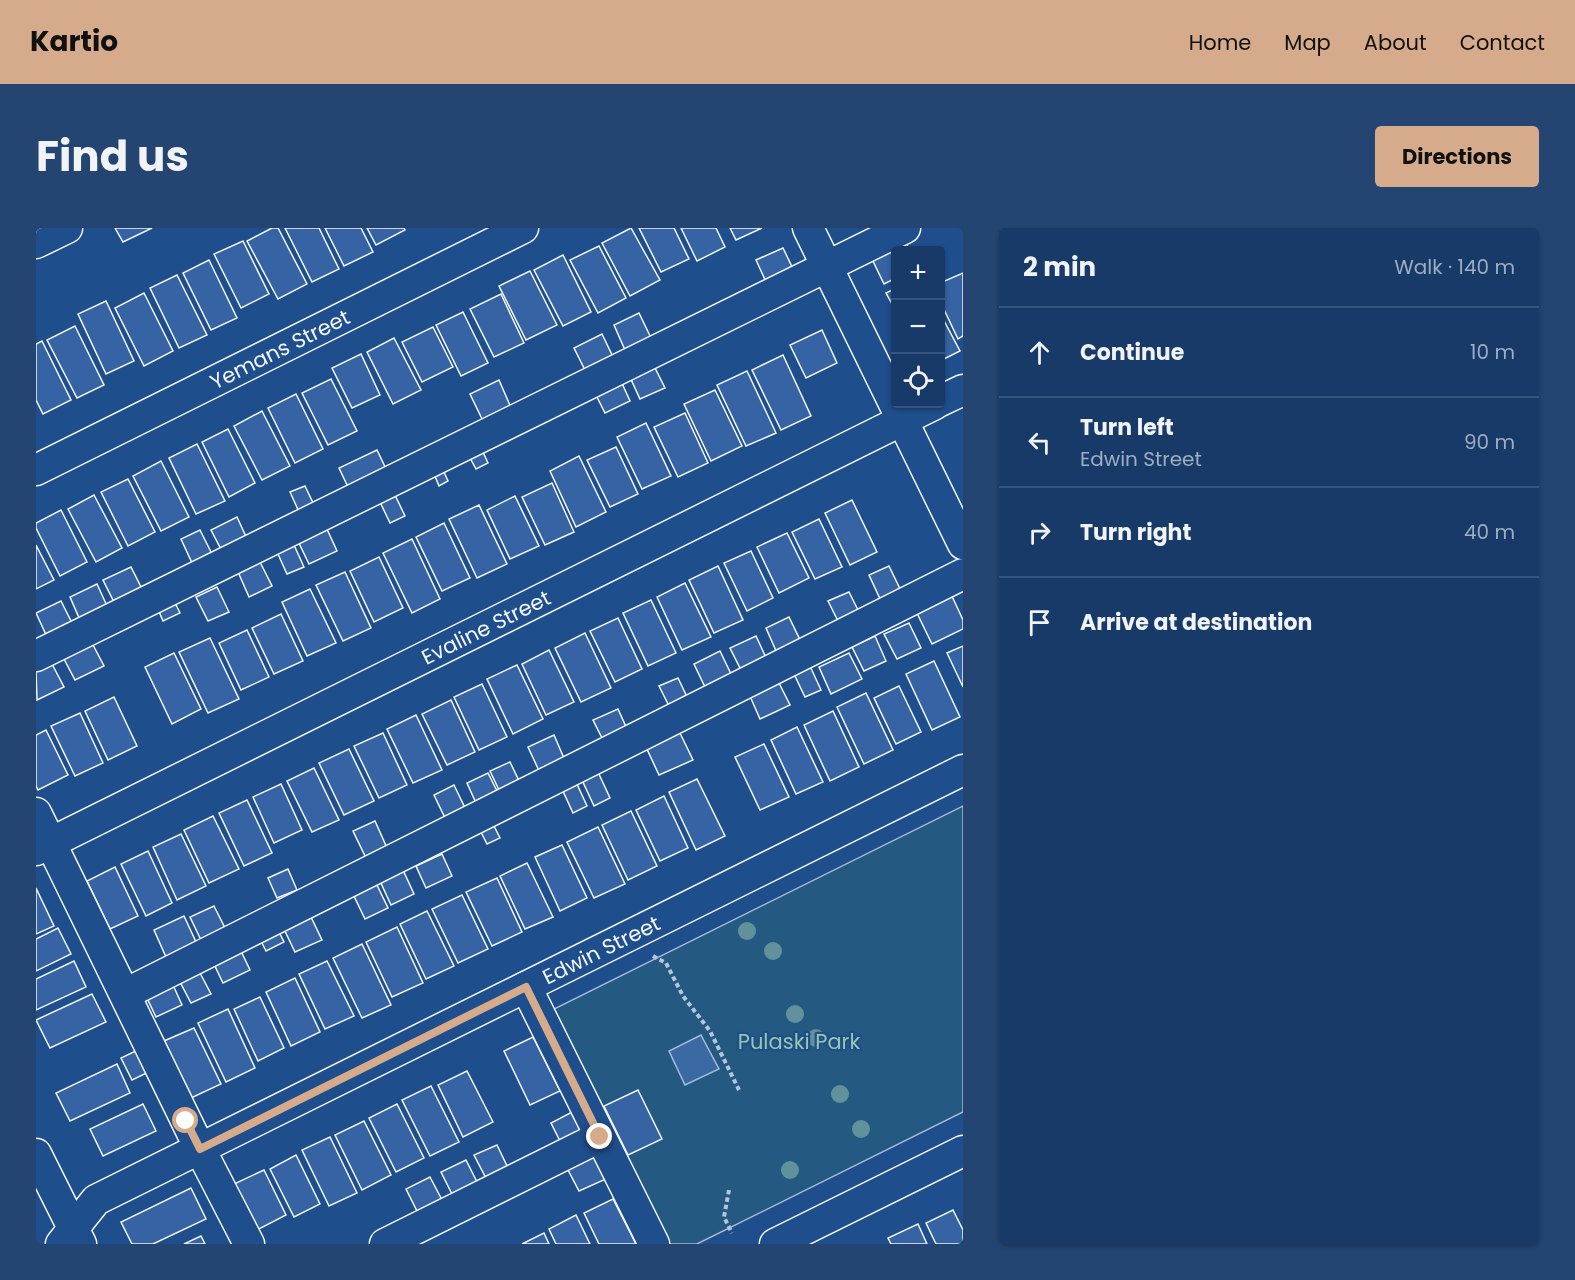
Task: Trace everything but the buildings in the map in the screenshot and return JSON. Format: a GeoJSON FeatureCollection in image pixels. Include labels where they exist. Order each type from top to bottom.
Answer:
{"type":"FeatureCollection","features":[{"type":"Feature","properties":{"kind":"street"},"geometry":{"type":"LineString","coordinates":[[36,243],[67,228]]}},
{"type":"Feature","properties":{"kind":"street","name":"Yemans Street"},"geometry":{"type":"LineString","coordinates":[[36,470],[523,228]]}},
{"type":"Feature","properties":{"kind":"street"},"geometry":{"type":"LineString","coordinates":[[808,228],[963,544]]}},
{"type":"Feature","properties":{"kind":"street"},"geometry":{"type":"LineString","coordinates":[[36,656],[905,228]]}},
{"type":"Feature","properties":{"kind":"street"},"geometry":{"type":"LineString","coordinates":[[945,399],[963,390]]}},
{"type":"Feature","properties":{"kind":"street","name":"Evaline Street"},"geometry":{"type":"LineString","coordinates":[[43,846],[927,408]]}},
{"type":"Feature","properties":{"kind":"street"},"geometry":{"type":"LineString","coordinates":[[125,994],[963,574]]}},
{"type":"Feature","properties":{"kind":"street","name":"Edwin Street"},"geometry":{"type":"LineString","coordinates":[[72,1239],[96,1200],[963,770]]}},
{"type":"Feature","properties":{"kind":"street"},"geometry":{"type":"LineString","coordinates":[[36,813],[43,846],[125,994],[249,1244]]}},
{"type":"Feature","properties":{"kind":"street"},"geometry":{"type":"LineString","coordinates":[[526,987],[654,1244]]}},
{"type":"Feature","properties":{"kind":"street"},"geometry":{"type":"LineString","coordinates":[[385,1244],[600,1137]]}},
{"type":"Feature","properties":{"kind":"street"},"geometry":{"type":"LineString","coordinates":[[775,1244],[963,1151]]}},
{"type":"Feature","properties":{"kind":"street"},"geometry":{"type":"LineString","coordinates":[[36,1154],[72,1239]]}},
{"type":"Feature","properties":{"kind":"path"},"geometry":{"type":"LineString","coordinates":[[650,955],[666,963],[683,996],[710,1031],[740,1090]]}},
{"type":"Feature","properties":{"kind":"path"},"geometry":{"type":"LineString","coordinates":[[729,1190],[724,1217],[732,1233]]}},
{"type":"Feature","properties":{"kind":"green space","name":"Pulaski Park"},"geometry":{"type":"Polygon","coordinates":[[[963,806],[963,1112],[697,1244],[666,1244],[550,1011],[963,806]]]}},
{"type":"Feature","properties":{"kind":"shaded area"},"geometry":{"type":"Polygon","coordinates":[[[701,1035],[719,1069],[685,1085],[669,1051],[701,1035]]]}},
{"type":"Feature","properties":{"kind":"route"},"geometry":{"type":"LineString","coordinates":[[186,1121],[200,1149],[526,987],[600,1137]]}}]}
